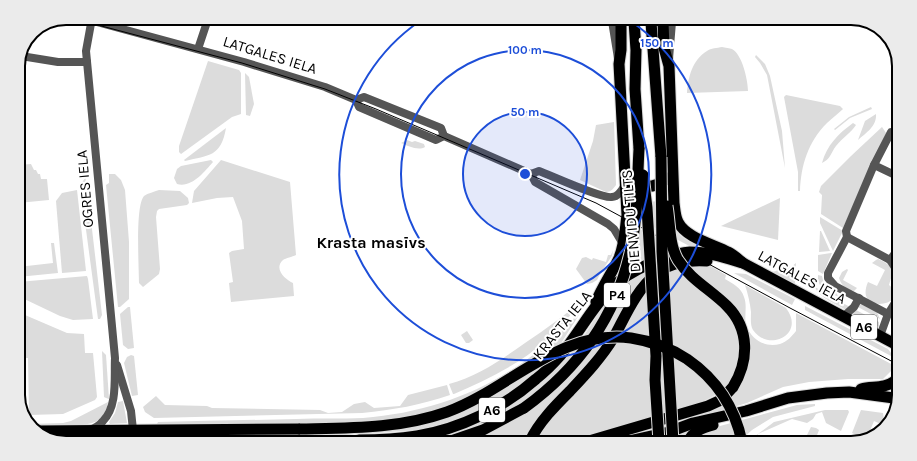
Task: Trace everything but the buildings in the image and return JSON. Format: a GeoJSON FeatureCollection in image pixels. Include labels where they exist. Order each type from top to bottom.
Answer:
{"type":"FeatureCollection","features":[{"type":"Feature","properties":{"kind":"highway"},"geometry":{"type":"LineString","coordinates":[[590,315],[603,286],[619,257],[623,244],[627,215],[619,64],[621,50],[621,25]]}},
{"type":"Feature","properties":{"kind":"highway","name":"DIENVIDU TILTS"},"geometry":{"type":"LineString","coordinates":[[634,25],[636,50],[635,89],[639,149],[647,208],[656,356],[655,380],[659,436]]}},
{"type":"Feature","properties":{"kind":"highway","name":"DIENVIDU TILTS"},"geometry":{"type":"LineString","coordinates":[[651,25],[661,157],[662,251],[673,436]]}},
{"type":"Feature","properties":{"kind":"highway"},"geometry":{"type":"LineString","coordinates":[[663,25],[664,48],[669,66],[674,203],[678,223],[697,238],[729,252],[743,263]]}},
{"type":"Feature","properties":{"kind":"highway","name":"P4"},"geometry":{"type":"LineString","coordinates":[[466,436],[483,430],[524,408],[553,386],[576,362],[595,336],[610,310],[622,281],[631,252],[636,209],[639,149]]}},
{"type":"Feature","properties":{"kind":"highway"},"geometry":{"type":"LineString","coordinates":[[624,155],[629,178],[640,186],[649,187],[659,184],[669,178],[673,168]]}},
{"type":"Feature","properties":{"kind":"highway"},"geometry":{"type":"LineString","coordinates":[[606,436],[708,406],[721,400],[733,387],[739,377],[744,362],[746,349],[742,329],[737,320],[728,307],[688,274],[677,258],[673,249],[661,157]]}},
{"type":"Feature","properties":{"kind":"highway","name":"KRASTA IELA"},"geometry":{"type":"LineString","coordinates":[[418,436],[439,431],[464,422],[492,410],[517,394],[549,368],[560,356],[590,315],[617,283],[648,264],[677,254],[690,252],[711,254],[743,263]]}},
{"type":"Feature","properties":{"kind":"highway"},"geometry":{"type":"LineString","coordinates":[[533,436],[548,414],[600,358],[639,292],[657,272],[669,265],[682,261],[713,261],[728,264],[743,263]]}},
{"type":"Feature","properties":{"kind":"highway","name":"LATGALES IELA"},"geometry":{"type":"LineString","coordinates":[[743,263],[890,342]]}},
{"type":"Feature","properties":{"kind":"highway"},"geometry":{"type":"LineString","coordinates":[[46,431],[90,430],[133,434],[375,427],[406,423],[434,417],[475,400],[562,348],[593,339],[615,337],[637,339],[661,346],[676,352],[698,367],[714,383],[722,394],[734,415],[740,436]]}},
{"type":"Feature","properties":{"kind":"highway"},"geometry":{"type":"LineString","coordinates":[[849,392],[864,388],[878,388],[892,383]]}},
{"type":"Feature","properties":{"kind":"highway"},"geometry":{"type":"LineString","coordinates":[[650,436],[669,432],[693,423],[746,411],[788,398],[849,392],[892,398]]}},
{"type":"Feature","properties":{"kind":"highway"},"geometry":{"type":"LineString","coordinates":[[692,436],[702,428],[723,422],[746,411]]}},
{"type":"Feature","properties":{"kind":"street","name":"OGRES IELA"},"geometry":{"type":"LineString","coordinates":[[90,25],[86,51],[115,358],[110,412],[102,423],[90,430]]}},
{"type":"Feature","properties":{"kind":"street","name":"LATGALES IELA"},"geometry":{"type":"LineString","coordinates":[[112,25],[244,62],[325,87],[356,100],[364,97],[441,128],[444,136],[531,174],[535,182],[608,224],[623,244]]}},
{"type":"Feature","properties":{"kind":"street"},"geometry":{"type":"LineString","coordinates":[[198,49],[206,25]]}},
{"type":"Feature","properties":{"kind":"street"},"geometry":{"type":"LineString","coordinates":[[613,25],[619,64]]}},
{"type":"Feature","properties":{"kind":"street"},"geometry":{"type":"LineString","coordinates":[[669,66],[672,25]]}},
{"type":"Feature","properties":{"kind":"street"},"geometry":{"type":"LineString","coordinates":[[26,57],[58,62],[87,62]]}},
{"type":"Feature","properties":{"kind":"street","name":"LATGALES IELA"},"geometry":{"type":"LineString","coordinates":[[356,100],[359,107],[436,140],[444,136]]}},
{"type":"Feature","properties":{"kind":"street"},"geometry":{"type":"LineString","coordinates":[[888,314],[835,286],[828,278],[828,273],[847,238],[846,231],[874,165],[892,132]]}},
{"type":"Feature","properties":{"kind":"street"},"geometry":{"type":"LineString","coordinates":[[874,165],[892,174]]}},
{"type":"Feature","properties":{"kind":"street","name":"LATGALES IELA"},"geometry":{"type":"LineString","coordinates":[[531,174],[539,171],[609,198],[617,195],[625,185]]}},
{"type":"Feature","properties":{"kind":"street"},"geometry":{"type":"LineString","coordinates":[[847,238],[890,260],[892,263]]}},
{"type":"Feature","properties":{"kind":"street"},"geometry":{"type":"LineString","coordinates":[[844,316],[854,307],[859,298]]}},
{"type":"Feature","properties":{"kind":"street"},"geometry":{"type":"LineString","coordinates":[[890,342],[888,314],[892,308]]}},
{"type":"Feature","properties":{"kind":"street","name":"OGRES IELA"},"geometry":{"type":"LineString","coordinates":[[115,358],[131,411],[133,434]]}},
{"type":"Feature","properties":{"kind":"shaded area"},"geometry":{"type":"Polygon","coordinates":[[[722,47],[732,49],[739,56],[746,74],[748,91],[687,93],[688,81],[694,64],[709,50],[722,47]]]}},
{"type":"Feature","properties":{"kind":"shaded area"},"geometry":{"type":"Polygon","coordinates":[[[756,55],[765,64],[770,76],[782,131],[785,168],[767,75],[755,57],[756,55]]]}},
{"type":"Feature","properties":{"kind":"shaded area"},"geometry":{"type":"Polygon","coordinates":[[[208,61],[239,70],[241,73],[241,114],[232,117],[181,154],[179,152],[179,146],[208,61]]]}},
{"type":"Feature","properties":{"kind":"shaded area"},"geometry":{"type":"Polygon","coordinates":[[[245,73],[249,77],[254,104],[250,116],[246,115],[245,73]]]}},
{"type":"Feature","properties":{"kind":"shaded area"},"geometry":{"type":"Polygon","coordinates":[[[786,95],[840,106],[843,109],[820,130],[810,146],[802,172],[800,191],[798,191],[798,172],[784,97],[786,95]]]}},
{"type":"Feature","properties":{"kind":"shaded area"},"geometry":{"type":"Polygon","coordinates":[[[871,107],[872,109],[850,118],[835,130],[834,129],[849,117],[871,107]]]}},
{"type":"Feature","properties":{"kind":"shaded area"},"geometry":{"type":"Polygon","coordinates":[[[876,114],[873,126],[858,140],[865,121],[876,114]]]}},
{"type":"Feature","properties":{"kind":"shaded area"},"geometry":{"type":"Polygon","coordinates":[[[614,122],[616,185],[611,191],[606,192],[580,180],[593,141],[596,125],[614,122]]]}},
{"type":"Feature","properties":{"kind":"shaded area"},"geometry":{"type":"Polygon","coordinates":[[[853,123],[856,125],[854,128],[838,143],[827,160],[822,163],[830,145],[853,123]]]}},
{"type":"Feature","properties":{"kind":"shaded area"},"geometry":{"type":"Polygon","coordinates":[[[882,127],[886,133],[843,228],[821,214],[822,195],[819,192],[821,186],[882,127]]]}},
{"type":"Feature","properties":{"kind":"shaded area"},"geometry":{"type":"Polygon","coordinates":[[[226,128],[221,145],[217,150],[207,156],[184,160],[226,128]]]}},
{"type":"Feature","properties":{"kind":"shaded area"},"geometry":{"type":"Polygon","coordinates":[[[407,140],[424,144],[425,147],[410,147],[401,143],[407,140]]]}},
{"type":"Feature","properties":{"kind":"shaded area"},"geometry":{"type":"Polygon","coordinates":[[[211,160],[213,162],[193,181],[188,184],[177,184],[174,178],[177,169],[181,166],[211,160]]]}},
{"type":"Feature","properties":{"kind":"shaded area"},"geometry":{"type":"Polygon","coordinates":[[[221,160],[290,182],[296,255],[283,260],[279,267],[284,277],[293,283],[294,296],[231,302],[229,283],[233,282],[229,253],[244,249],[242,221],[233,197],[217,198],[192,203],[194,191],[221,160]]]}},
{"type":"Feature","properties":{"kind":"shaded area"},"geometry":{"type":"Polygon","coordinates":[[[25,164],[31,164],[34,170],[40,174],[41,179],[47,179],[49,200],[25,202],[25,164]]]}},
{"type":"Feature","properties":{"kind":"shaded area"},"geometry":{"type":"Polygon","coordinates":[[[109,174],[115,174],[121,180],[125,190],[129,242],[129,299],[120,307],[118,307],[106,185],[109,183],[109,174]]]}},
{"type":"Feature","properties":{"kind":"shaded area"},"geometry":{"type":"Polygon","coordinates":[[[86,177],[85,185],[87,186],[102,315],[100,319],[98,319],[80,185],[86,177]]]}},
{"type":"Feature","properties":{"kind":"shaded area"},"geometry":{"type":"Polygon","coordinates":[[[77,190],[86,271],[62,273],[56,201],[62,193],[77,190]]]}},
{"type":"Feature","properties":{"kind":"shaded area"},"geometry":{"type":"Polygon","coordinates":[[[159,190],[180,191],[188,198],[189,203],[187,205],[159,209],[157,211],[156,217],[160,269],[159,274],[143,287],[139,283],[139,212],[144,196],[159,190]]]}},
{"type":"Feature","properties":{"kind":"shaded area"},"geometry":{"type":"Polygon","coordinates":[[[780,198],[778,240],[721,226],[780,198]]]}},
{"type":"Feature","properties":{"kind":"shaded area"},"geometry":{"type":"Polygon","coordinates":[[[672,201],[674,222],[679,234],[683,238],[709,249],[695,249],[631,215],[632,202],[672,201]]]}},
{"type":"Feature","properties":{"kind":"shaded area"},"geometry":{"type":"Polygon","coordinates":[[[820,217],[843,231],[833,251],[820,223],[820,217]]]}},
{"type":"Feature","properties":{"kind":"shaded area"},"geometry":{"type":"Polygon","coordinates":[[[630,224],[678,249],[640,262],[625,271],[608,285],[630,224]]]}},
{"type":"Feature","properties":{"kind":"shaded area"},"geometry":{"type":"Polygon","coordinates":[[[821,231],[830,251],[819,252],[821,231]]]}},
{"type":"Feature","properties":{"kind":"shaded area"},"geometry":{"type":"Polygon","coordinates":[[[51,243],[54,243],[58,273],[25,276],[25,266],[53,263],[51,243]]]}},
{"type":"Feature","properties":{"kind":"shaded area"},"geometry":{"type":"Polygon","coordinates":[[[613,250],[612,256],[597,280],[587,284],[576,269],[582,258],[586,257],[592,260],[593,258],[606,262],[608,255],[611,255],[613,250]]]}},
{"type":"Feature","properties":{"kind":"shaded area"},"geometry":{"type":"Polygon","coordinates":[[[832,253],[823,274],[818,271],[818,255],[832,253]]]}},
{"type":"Feature","properties":{"kind":"shaded area"},"geometry":{"type":"Polygon","coordinates":[[[878,259],[890,266],[892,276],[889,285],[892,288],[892,299],[889,302],[882,304],[868,300],[866,293],[868,282],[877,286],[885,270],[872,263],[878,259]]]}},
{"type":"Feature","properties":{"kind":"shaded area"},"geometry":{"type":"Polygon","coordinates":[[[796,263],[795,284],[772,272],[785,265],[791,267],[796,263]]]}},
{"type":"Feature","properties":{"kind":"shaded area"},"geometry":{"type":"Polygon","coordinates":[[[707,264],[726,275],[725,279],[736,286],[743,294],[746,305],[745,320],[747,327],[752,336],[760,342],[775,345],[783,343],[791,337],[796,331],[796,313],[892,364],[892,370],[883,379],[848,379],[809,382],[783,387],[747,403],[696,418],[695,417],[732,403],[717,394],[698,404],[587,436],[482,436],[527,412],[487,423],[455,435],[438,436],[463,428],[483,419],[522,396],[540,383],[572,352],[615,291],[631,279],[658,266],[642,280],[633,292],[613,348],[643,294],[672,266],[707,264]]]}},
{"type":"Feature","properties":{"kind":"shaded area"},"geometry":{"type":"Polygon","coordinates":[[[847,269],[848,270],[843,280],[857,288],[854,291],[844,286],[839,278],[842,272],[847,269]]]}},
{"type":"Feature","properties":{"kind":"shaded area"},"geometry":{"type":"Polygon","coordinates":[[[734,273],[746,274],[795,299],[792,305],[734,273]]]}},
{"type":"Feature","properties":{"kind":"shaded area"},"geometry":{"type":"Polygon","coordinates":[[[818,275],[822,276],[824,284],[833,289],[839,297],[821,287],[818,280],[818,275]]]}},
{"type":"Feature","properties":{"kind":"shaded area"},"geometry":{"type":"Polygon","coordinates":[[[87,276],[93,319],[73,320],[60,316],[25,299],[25,281],[87,276]]]}},
{"type":"Feature","properties":{"kind":"shaded area"},"geometry":{"type":"Polygon","coordinates":[[[745,285],[786,308],[791,317],[792,326],[789,332],[783,337],[776,340],[768,340],[760,337],[753,330],[751,324],[750,305],[745,285]]]}},
{"type":"Feature","properties":{"kind":"shaded area"},"geometry":{"type":"Polygon","coordinates":[[[814,286],[850,307],[846,310],[828,300],[820,294],[814,286]]]}},
{"type":"Feature","properties":{"kind":"shaded area"},"geometry":{"type":"Polygon","coordinates":[[[584,299],[550,337],[524,358],[513,365],[453,394],[449,384],[470,377],[498,361],[548,327],[584,299]]]}},
{"type":"Feature","properties":{"kind":"shaded area"},"geometry":{"type":"Polygon","coordinates":[[[861,304],[877,312],[880,319],[858,307],[861,304]]]}},
{"type":"Feature","properties":{"kind":"shaded area"},"geometry":{"type":"Polygon","coordinates":[[[805,306],[888,349],[891,356],[805,310],[805,306]]]}},
{"type":"Feature","properties":{"kind":"shaded area"},"geometry":{"type":"Polygon","coordinates":[[[130,307],[134,348],[128,349],[123,345],[120,314],[130,307]]]}},
{"type":"Feature","properties":{"kind":"shaded area"},"geometry":{"type":"Polygon","coordinates":[[[584,307],[553,356],[540,370],[508,394],[491,405],[467,416],[419,430],[332,436],[153,436],[300,424],[161,425],[157,424],[158,422],[363,418],[396,414],[427,407],[457,397],[485,385],[512,370],[538,352],[562,331],[584,307]]]}},
{"type":"Feature","properties":{"kind":"shaded area"},"geometry":{"type":"Polygon","coordinates":[[[856,310],[879,322],[879,327],[853,314],[856,310]]]}},
{"type":"Feature","properties":{"kind":"shaded area"},"geometry":{"type":"Polygon","coordinates":[[[25,315],[67,333],[84,334],[85,353],[93,353],[97,397],[95,400],[63,414],[30,415],[28,358],[25,358],[25,315]]]}},
{"type":"Feature","properties":{"kind":"shaded area"},"geometry":{"type":"Polygon","coordinates":[[[467,331],[473,340],[469,343],[466,343],[461,335],[467,331]]]}},
{"type":"Feature","properties":{"kind":"shaded area"},"geometry":{"type":"Polygon","coordinates":[[[102,351],[106,355],[109,399],[104,397],[102,351]]]}},
{"type":"Feature","properties":{"kind":"shaded area"},"geometry":{"type":"Polygon","coordinates":[[[131,355],[134,356],[138,395],[132,396],[124,363],[127,357],[131,355]]]}},
{"type":"Feature","properties":{"kind":"shaded area"},"geometry":{"type":"Polygon","coordinates":[[[447,385],[450,395],[407,407],[362,413],[154,418],[145,412],[143,407],[156,396],[165,405],[207,406],[212,408],[320,410],[328,413],[342,412],[354,404],[365,402],[374,408],[400,406],[408,395],[447,385]]]}},
{"type":"Feature","properties":{"kind":"shaded area"},"geometry":{"type":"Polygon","coordinates":[[[123,401],[127,423],[110,424],[109,422],[115,413],[118,402],[123,401]]]}},
{"type":"Feature","properties":{"kind":"shaded area"},"geometry":{"type":"Polygon","coordinates":[[[108,402],[103,415],[97,421],[92,423],[52,427],[40,427],[37,424],[63,423],[71,421],[108,402]]]}},
{"type":"Feature","properties":{"kind":"shaded area"},"geometry":{"type":"Polygon","coordinates":[[[815,404],[815,406],[773,417],[752,430],[746,436],[697,436],[709,429],[797,405],[815,404]]]}},
{"type":"Feature","properties":{"kind":"shaded area"},"geometry":{"type":"Polygon","coordinates":[[[825,410],[848,410],[849,412],[841,431],[826,423],[822,412],[816,414],[813,419],[807,423],[792,419],[755,436],[774,422],[825,410]]]}},
{"type":"Feature","properties":{"kind":"shaded area"},"geometry":{"type":"Polygon","coordinates":[[[861,410],[883,413],[884,419],[880,424],[874,421],[870,431],[858,436],[852,433],[861,410]]]}},
{"type":"Feature","properties":{"kind":"shaded area"},"geometry":{"type":"Polygon","coordinates":[[[811,427],[819,430],[817,436],[806,436],[811,427]]]}},
{"type":"Feature","properties":{"kind":"shaded area"},"geometry":{"type":"Polygon","coordinates":[[[694,429],[689,436],[673,436],[694,429]]]}},
{"type":"Feature","properties":{"kind":"tram line"},"geometry":{"type":"LineString","coordinates":[[98,25],[242,63],[325,89],[376,109],[596,203],[892,361]]}},
{"type":"Feature","properties":{"kind":"district","name":"Krasta masīvs"},"geometry":{"type":"Point","coordinates":[371,242]}}]}
